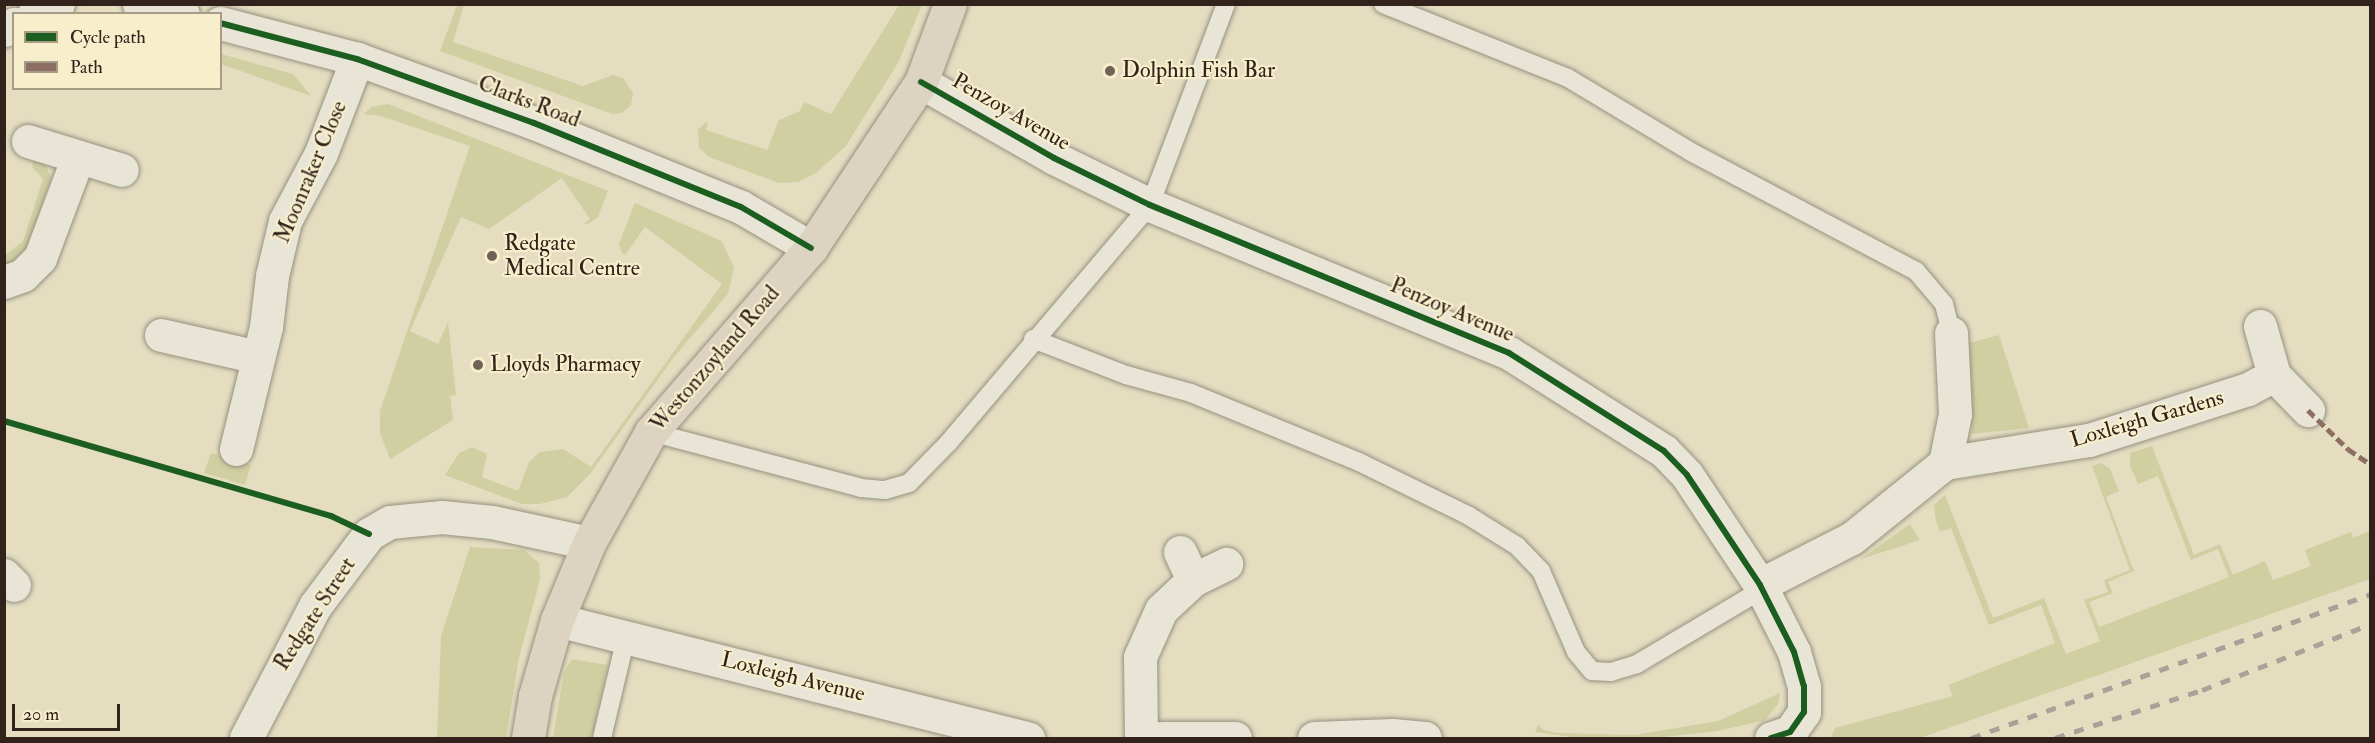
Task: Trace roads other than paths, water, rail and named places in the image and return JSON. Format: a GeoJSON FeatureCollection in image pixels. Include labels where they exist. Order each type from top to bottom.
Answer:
{"type":"FeatureCollection","features":[{"type":"Feature","properties":{"kind":"main road","name":"Westonzoyland Road"},"geometry":{"type":"LineString","coordinates":[[528,738],[535,696],[557,621],[589,543],[651,432],[811,248],[921,82],[950,4]]}},
{"type":"Feature","properties":{"kind":"street"},"geometry":{"type":"LineString","coordinates":[[39,12],[58,4]]}},
{"type":"Feature","properties":{"kind":"street"},"geometry":{"type":"LineString","coordinates":[[139,4],[174,12]]}},
{"type":"Feature","properties":{"kind":"street","name":"Clarks Road"},"geometry":{"type":"LineString","coordinates":[[222,24],[357,59],[633,162],[741,207],[811,248]]}},
{"type":"Feature","properties":{"kind":"street","name":"Moonraker Close"},"geometry":{"type":"LineString","coordinates":[[236,448],[258,357],[285,220],[321,153],[357,59]]}},
{"type":"Feature","properties":{"kind":"street","name":"Penzoy Avenue"},"geometry":{"type":"LineString","coordinates":[[921,82],[1054,158],[1150,205],[1481,341],[1532,367],[1675,460],[1762,587],[1785,631],[1804,686],[1804,712],[1781,735]]}},
{"type":"Feature","properties":{"kind":"street"},"geometry":{"type":"LineString","coordinates":[[28,141],[122,170]]}},
{"type":"Feature","properties":{"kind":"street"},"geometry":{"type":"LineString","coordinates":[[4,282],[23,275],[40,258],[78,157]]}},
{"type":"Feature","properties":{"kind":"street"},"geometry":{"type":"LineString","coordinates":[[2260,326],[2274,375],[2308,410]]}},
{"type":"Feature","properties":{"kind":"street"},"geometry":{"type":"LineString","coordinates":[[1762,587],[1852,538],[1945,463],[1955,414],[1951,333]]}},
{"type":"Feature","properties":{"kind":"street"},"geometry":{"type":"LineString","coordinates":[[161,335],[258,357]]}},
{"type":"Feature","properties":{"kind":"street","name":"Loxleigh Gardens"},"geometry":{"type":"LineString","coordinates":[[1945,463],[2089,440],[2248,389],[2274,375]]}},
{"type":"Feature","properties":{"kind":"street","name":"Redgate Street"},"geometry":{"type":"LineString","coordinates":[[246,738],[315,606],[369,534],[390,522],[442,517],[492,522],[589,543]]}},
{"type":"Feature","properties":{"kind":"street"},"geometry":{"type":"LineString","coordinates":[[1141,738],[1140,657],[1161,610],[1186,566],[1226,564]]}},
{"type":"Feature","properties":{"kind":"street","name":"Loxleigh Avenue"},"geometry":{"type":"LineString","coordinates":[[557,621],[1021,738]]}},
{"type":"Feature","properties":{"kind":"street"},"geometry":{"type":"LineString","coordinates":[[1314,738],[1392,735],[1425,738]]}},
{"type":"Feature","properties":{"kind":"street"},"geometry":{"type":"LineString","coordinates":[[1161,738],[1235,738]]}},
{"type":"Feature","properties":{"kind":"lane"},"geometry":{"type":"LineString","coordinates":[[651,432],[861,488],[900,487],[920,474],[1033,339],[1150,205],[1226,4]]}},
{"type":"Feature","properties":{"kind":"lane"},"geometry":{"type":"LineString","coordinates":[[1383,4],[1568,78],[1691,152],[1916,271],[1944,304],[1951,333]]}},
{"type":"Feature","properties":{"kind":"lane"},"geometry":{"type":"LineString","coordinates":[[1033,339],[1126,375],[1191,393],[1359,462],[1469,516],[1517,546],[1541,571],[1576,652],[1592,671],[1620,670],[1637,663],[1762,587]]}},
{"type":"Feature","properties":{"kind":"lane"},"geometry":{"type":"LineString","coordinates":[[602,738],[626,637]]}},
{"type":"Feature","properties":{"kind":"railway"},"geometry":{"type":"LineString","coordinates":[[1971,738],[2370,594]]}},
{"type":"Feature","properties":{"kind":"railway"},"geometry":{"type":"LineString","coordinates":[[2055,738],[2202,690],[2370,624]]}},
{"type":"Feature","properties":{"kind":"place","name":"Dolphin Fish Bar"},"geometry":{"type":"Point","coordinates":[1110,71]}},
{"type":"Feature","properties":{"kind":"place","name":"Redgate Medical Centre"},"geometry":{"type":"Point","coordinates":[492,256]}},
{"type":"Feature","properties":{"kind":"place","name":"Lloyds Pharmacy"},"geometry":{"type":"Point","coordinates":[478,365]}}]}
